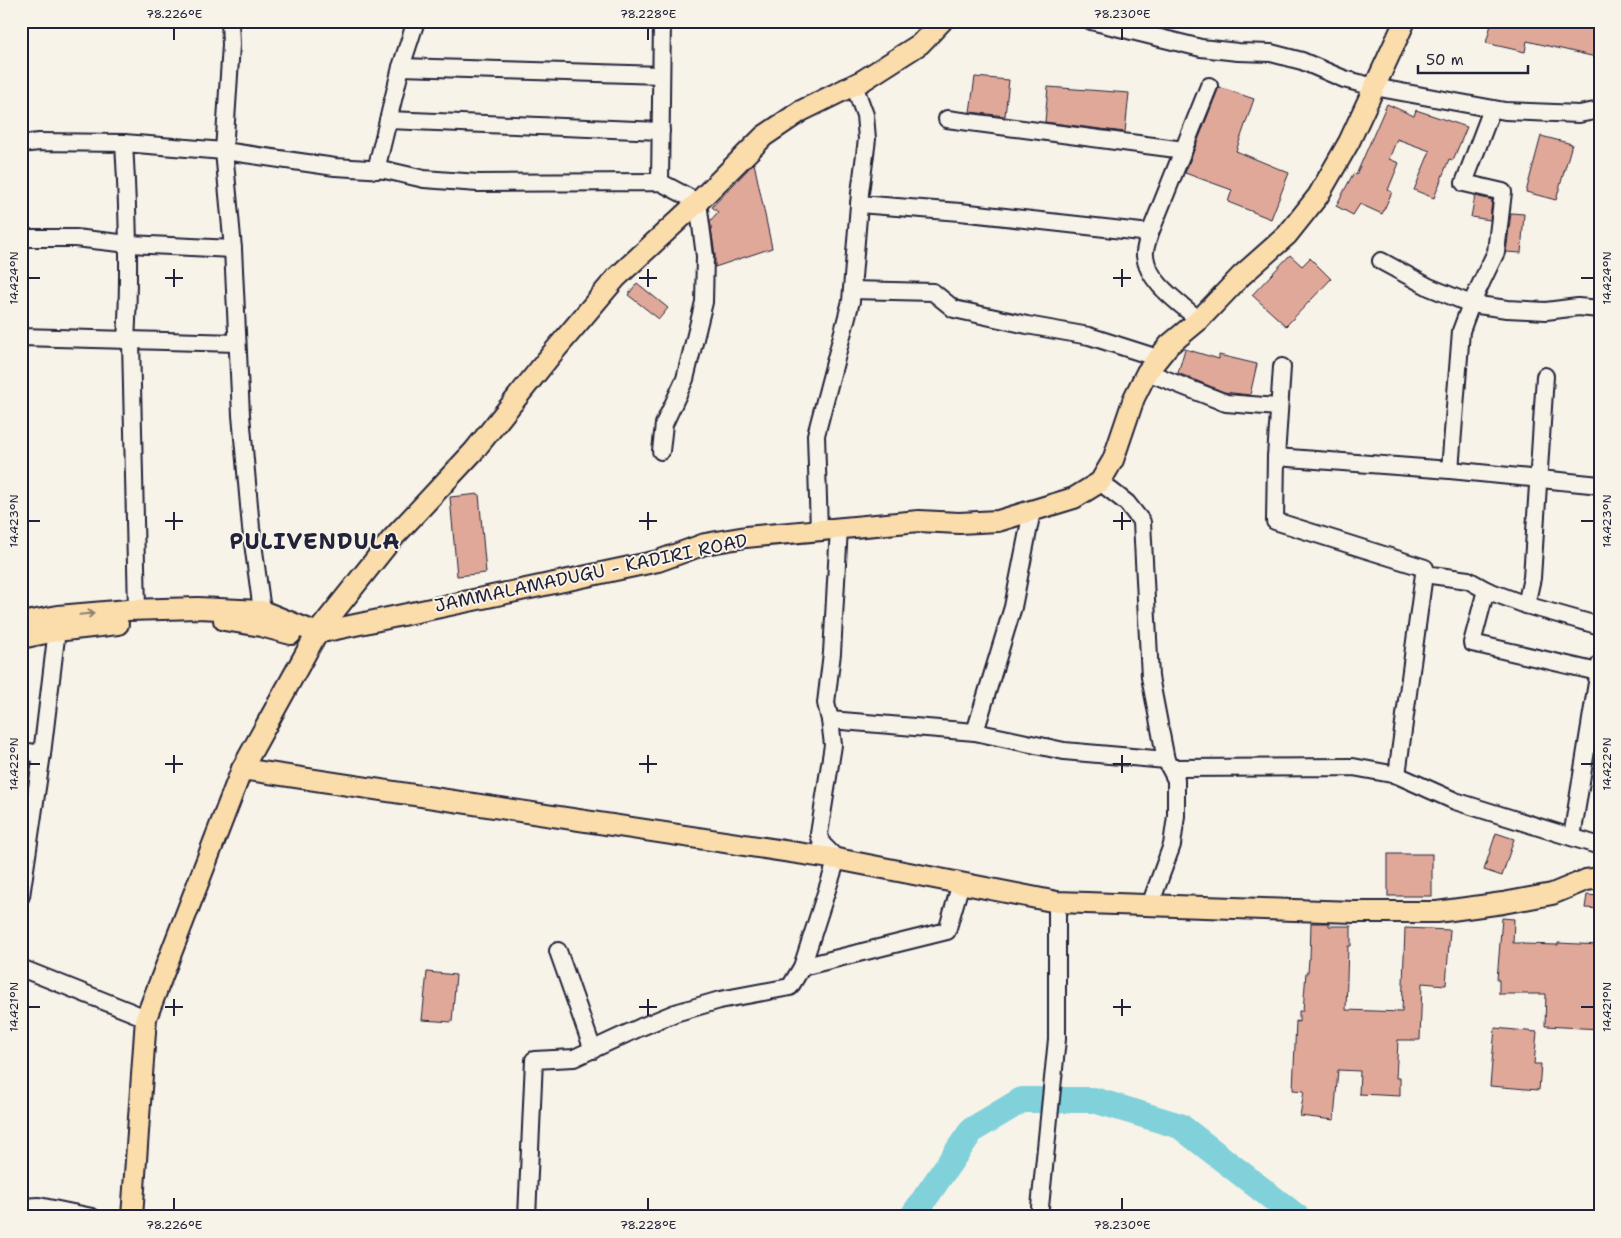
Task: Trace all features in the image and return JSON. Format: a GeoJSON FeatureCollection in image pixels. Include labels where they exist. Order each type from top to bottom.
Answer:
{"type":"FeatureCollection","features":[{"type":"Feature","properties":{"kind":"main road"},"geometry":{"type":"LineString","coordinates":[[132,1217],[146,1018],[242,769],[314,638],[391,540],[474,451],[616,278],[698,202],[764,136],[802,111],[854,85],[920,44],[942,21]]}},
{"type":"Feature","properties":{"kind":"main road","name":"JAMMALAMADUGU - KADIRI ROAD"},"geometry":{"type":"LineString","coordinates":[[314,638],[658,561],[705,544],[746,537],[919,521],[959,523],[998,521],[1074,498],[1100,482],[1113,460],[1134,398],[1153,365],[1169,345],[1199,320],[1242,276],[1287,235],[1318,196],[1349,142],[1405,21]]}},
{"type":"Feature","properties":{"kind":"main road"},"geometry":{"type":"LineString","coordinates":[[21,638],[57,624],[136,610],[198,608],[262,611],[314,638]]}},
{"type":"Feature","properties":{"kind":"main road"},"geometry":{"type":"LineString","coordinates":[[21,623],[116,624],[177,620],[226,620],[314,638]]}},
{"type":"Feature","properties":{"kind":"main road"},"geometry":{"type":"LineString","coordinates":[[242,769],[837,858],[1057,902],[1354,912],[1437,912],[1552,894],[1586,880],[1600,878]]}},
{"type":"Feature","properties":{"kind":"street"},"geometry":{"type":"LineString","coordinates":[[230,21],[231,44],[224,150],[233,248],[240,415],[251,528],[262,611]]}},
{"type":"Feature","properties":{"kind":"street"},"geometry":{"type":"LineString","coordinates":[[376,170],[401,67],[416,21]]}},
{"type":"Feature","properties":{"kind":"street"},"geometry":{"type":"LineString","coordinates":[[660,182],[662,21]]}},
{"type":"Feature","properties":{"kind":"street"},"geometry":{"type":"LineString","coordinates":[[1091,21],[1202,48],[1271,53],[1302,61],[1344,79],[1374,87],[1492,109],[1579,114],[1600,110]]}},
{"type":"Feature","properties":{"kind":"street"},"geometry":{"type":"LineString","coordinates":[[401,67],[661,75]]}},
{"type":"Feature","properties":{"kind":"street"},"geometry":{"type":"LineString","coordinates":[[819,530],[816,436],[847,319],[852,290],[859,204],[867,139],[865,115],[854,85]]}},
{"type":"Feature","properties":{"kind":"street"},"geometry":{"type":"LineString","coordinates":[[1199,320],[1158,284],[1148,270],[1145,254],[1150,233],[1210,86]]}},
{"type":"Feature","properties":{"kind":"street"},"geometry":{"type":"LineString","coordinates":[[1450,470],[1461,331],[1471,304],[1496,252],[1503,192],[1464,183],[1492,109]]}},
{"type":"Feature","properties":{"kind":"street"},"geometry":{"type":"LineString","coordinates":[[947,119],[1184,150]]}},
{"type":"Feature","properties":{"kind":"street"},"geometry":{"type":"LineString","coordinates":[[388,120],[661,131]]}},
{"type":"Feature","properties":{"kind":"street"},"geometry":{"type":"LineString","coordinates":[[21,144],[39,142],[124,142],[224,150],[335,167],[385,170],[424,180],[478,183],[660,182],[698,202],[704,256],[704,302],[685,379],[664,424],[661,450]]}},
{"type":"Feature","properties":{"kind":"street"},"geometry":{"type":"LineString","coordinates":[[124,142],[129,244],[128,341],[136,610]]}},
{"type":"Feature","properties":{"kind":"street"},"geometry":{"type":"LineString","coordinates":[[859,204],[960,212],[1150,233]]}},
{"type":"Feature","properties":{"kind":"street"},"geometry":{"type":"LineString","coordinates":[[21,238],[75,238],[129,244],[233,248]]}},
{"type":"Feature","properties":{"kind":"street"},"geometry":{"type":"LineString","coordinates":[[1381,261],[1429,287],[1471,304],[1507,309],[1546,311],[1578,307],[1600,309]]}},
{"type":"Feature","properties":{"kind":"street"},"geometry":{"type":"LineString","coordinates":[[852,290],[933,292],[954,309],[1026,325],[1089,336],[1153,365],[1226,403],[1278,407]]}},
{"type":"Feature","properties":{"kind":"street"},"geometry":{"type":"LineString","coordinates":[[21,337],[237,343]]}},
{"type":"Feature","properties":{"kind":"street"},"geometry":{"type":"LineString","coordinates":[[1282,367],[1278,407],[1275,521],[1425,568],[1397,775]]}},
{"type":"Feature","properties":{"kind":"street"},"geometry":{"type":"LineString","coordinates":[[1526,606],[1532,578],[1545,376]]}},
{"type":"Feature","properties":{"kind":"street"},"geometry":{"type":"LineString","coordinates":[[1276,457],[1450,470],[1600,485]]}},
{"type":"Feature","properties":{"kind":"street"},"geometry":{"type":"LineString","coordinates":[[1100,482],[1126,503],[1142,522],[1150,677],[1168,764],[1176,780],[1176,816],[1172,845],[1150,905]]}},
{"type":"Feature","properties":{"kind":"street"},"geometry":{"type":"LineString","coordinates":[[975,732],[1013,607],[1032,511]]}},
{"type":"Feature","properties":{"kind":"street"},"geometry":{"type":"LineString","coordinates":[[528,1217],[534,1060],[574,1058],[641,1026],[675,1013],[720,1000],[790,987],[802,966],[837,858],[822,844],[819,834],[833,745],[826,703],[832,653],[839,528]]}},
{"type":"Feature","properties":{"kind":"street"},"geometry":{"type":"LineString","coordinates":[[1424,574],[1468,580],[1486,590],[1526,606],[1600,626]]}},
{"type":"Feature","properties":{"kind":"street"},"geometry":{"type":"LineString","coordinates":[[1486,590],[1472,643],[1599,668],[1572,837]]}},
{"type":"Feature","properties":{"kind":"street"},"geometry":{"type":"LineString","coordinates":[[22,888],[27,816],[42,754],[57,624]]}},
{"type":"Feature","properties":{"kind":"street"},"geometry":{"type":"LineString","coordinates":[[830,720],[975,732],[1064,751],[1168,764],[1353,767],[1397,775],[1454,801],[1600,846]]}},
{"type":"Feature","properties":{"kind":"street"},"geometry":{"type":"LineString","coordinates":[[21,751],[42,754]]}},
{"type":"Feature","properties":{"kind":"street"},"geometry":{"type":"LineString","coordinates":[[802,966],[947,931],[961,883]]}},
{"type":"Feature","properties":{"kind":"street"},"geometry":{"type":"LineString","coordinates":[[1039,1217],[1057,1039],[1057,902]]}},
{"type":"Feature","properties":{"kind":"street"},"geometry":{"type":"LineString","coordinates":[[558,951],[593,1050]]}},
{"type":"Feature","properties":{"kind":"street"},"geometry":{"type":"LineString","coordinates":[[21,968],[146,1018]]}},
{"type":"Feature","properties":{"kind":"street"},"geometry":{"type":"LineString","coordinates":[[21,1208],[39,1206],[92,1217]]}},
{"type":"Feature","properties":{"kind":"building"},"geometry":{"type":"Polygon","coordinates":[[[1492,21],[1600,21],[1600,58],[1527,41],[1525,52],[1486,43],[1492,21]]]}},
{"type":"Feature","properties":{"kind":"building"},"geometry":{"type":"Polygon","coordinates":[[[975,77],[1009,80],[1005,116],[970,112],[975,77]]]}},
{"type":"Feature","properties":{"kind":"building"},"geometry":{"type":"Polygon","coordinates":[[[1048,87],[1129,93],[1125,132],[1045,122],[1048,87]]]}},
{"type":"Feature","properties":{"kind":"building"},"geometry":{"type":"Polygon","coordinates":[[[1219,87],[1254,99],[1236,151],[1289,173],[1271,219],[1228,202],[1232,190],[1185,173],[1219,87]]]}},
{"type":"Feature","properties":{"kind":"building"},"geometry":{"type":"Polygon","coordinates":[[[1387,104],[1414,116],[1416,110],[1467,127],[1453,160],[1449,159],[1434,198],[1414,190],[1430,151],[1397,139],[1389,159],[1399,163],[1388,190],[1392,192],[1382,214],[1360,204],[1353,215],[1336,206],[1353,174],[1356,175],[1387,104]]]}},
{"type":"Feature","properties":{"kind":"building"},"geometry":{"type":"Polygon","coordinates":[[[1541,136],[1572,144],[1556,200],[1526,192],[1541,136]]]}},
{"type":"Feature","properties":{"kind":"building"},"geometry":{"type":"Polygon","coordinates":[[[754,163],[772,248],[715,267],[710,221],[718,212],[712,207],[754,163]]]}},
{"type":"Feature","properties":{"kind":"building"},"geometry":{"type":"Polygon","coordinates":[[[1475,196],[1492,200],[1490,220],[1471,217],[1475,196]]]}},
{"type":"Feature","properties":{"kind":"building"},"geometry":{"type":"Polygon","coordinates":[[[1511,213],[1524,214],[1521,253],[1506,252],[1511,213]]]}},
{"type":"Feature","properties":{"kind":"building"},"geometry":{"type":"Polygon","coordinates":[[[1290,255],[1302,266],[1310,258],[1331,279],[1286,326],[1252,295],[1290,255]]]}},
{"type":"Feature","properties":{"kind":"building"},"geometry":{"type":"Polygon","coordinates":[[[637,283],[668,308],[659,319],[628,295],[637,283]]]}},
{"type":"Feature","properties":{"kind":"building"},"geometry":{"type":"Polygon","coordinates":[[[1185,349],[1219,359],[1219,355],[1257,364],[1250,395],[1224,392],[1178,373],[1185,349]]]}},
{"type":"Feature","properties":{"kind":"building"},"geometry":{"type":"Polygon","coordinates":[[[479,494],[486,573],[457,576],[450,497],[479,494]]]}},
{"type":"Feature","properties":{"kind":"building"},"geometry":{"type":"Polygon","coordinates":[[[1496,833],[1514,839],[1502,876],[1484,870],[1496,833]]]}},
{"type":"Feature","properties":{"kind":"building"},"geometry":{"type":"Polygon","coordinates":[[[1388,854],[1432,854],[1432,896],[1388,896],[1388,854]]]}},
{"type":"Feature","properties":{"kind":"building"},"geometry":{"type":"Polygon","coordinates":[[[1587,895],[1600,896],[1600,909],[1585,908],[1587,895]]]}},
{"type":"Feature","properties":{"kind":"building"},"geometry":{"type":"Polygon","coordinates":[[[1502,918],[1514,919],[1513,943],[1600,945],[1600,1029],[1545,1026],[1546,994],[1499,994],[1499,980],[1497,980],[1502,918]]]}},
{"type":"Feature","properties":{"kind":"building"},"geometry":{"type":"Polygon","coordinates":[[[1311,923],[1329,923],[1329,926],[1351,926],[1351,946],[1348,946],[1346,1010],[1402,1012],[1405,928],[1450,930],[1446,985],[1422,983],[1420,1040],[1398,1040],[1396,1078],[1400,1078],[1400,1096],[1359,1094],[1360,1071],[1338,1070],[1334,1120],[1300,1116],[1304,1091],[1293,1090],[1296,1021],[1299,1022],[1299,1011],[1303,1011],[1306,972],[1308,972],[1310,959],[1311,923]]]}},
{"type":"Feature","properties":{"kind":"building"},"geometry":{"type":"Polygon","coordinates":[[[427,972],[456,975],[452,1022],[422,1020],[427,972]]]}},
{"type":"Feature","properties":{"kind":"building"},"geometry":{"type":"Polygon","coordinates":[[[1495,1028],[1537,1032],[1534,1064],[1541,1064],[1539,1090],[1490,1086],[1495,1028]]]}},
{"type":"Feature","properties":{"kind":"waterway"},"geometry":{"type":"LineString","coordinates":[[912,1217],[972,1130],[1022,1100],[1094,1100],[1180,1126],[1297,1217]]}},
{"type":"Feature","properties":{"kind":"district","name":"PULIVENDULA"},"geometry":{"type":"Point","coordinates":[315,541]}}]}
